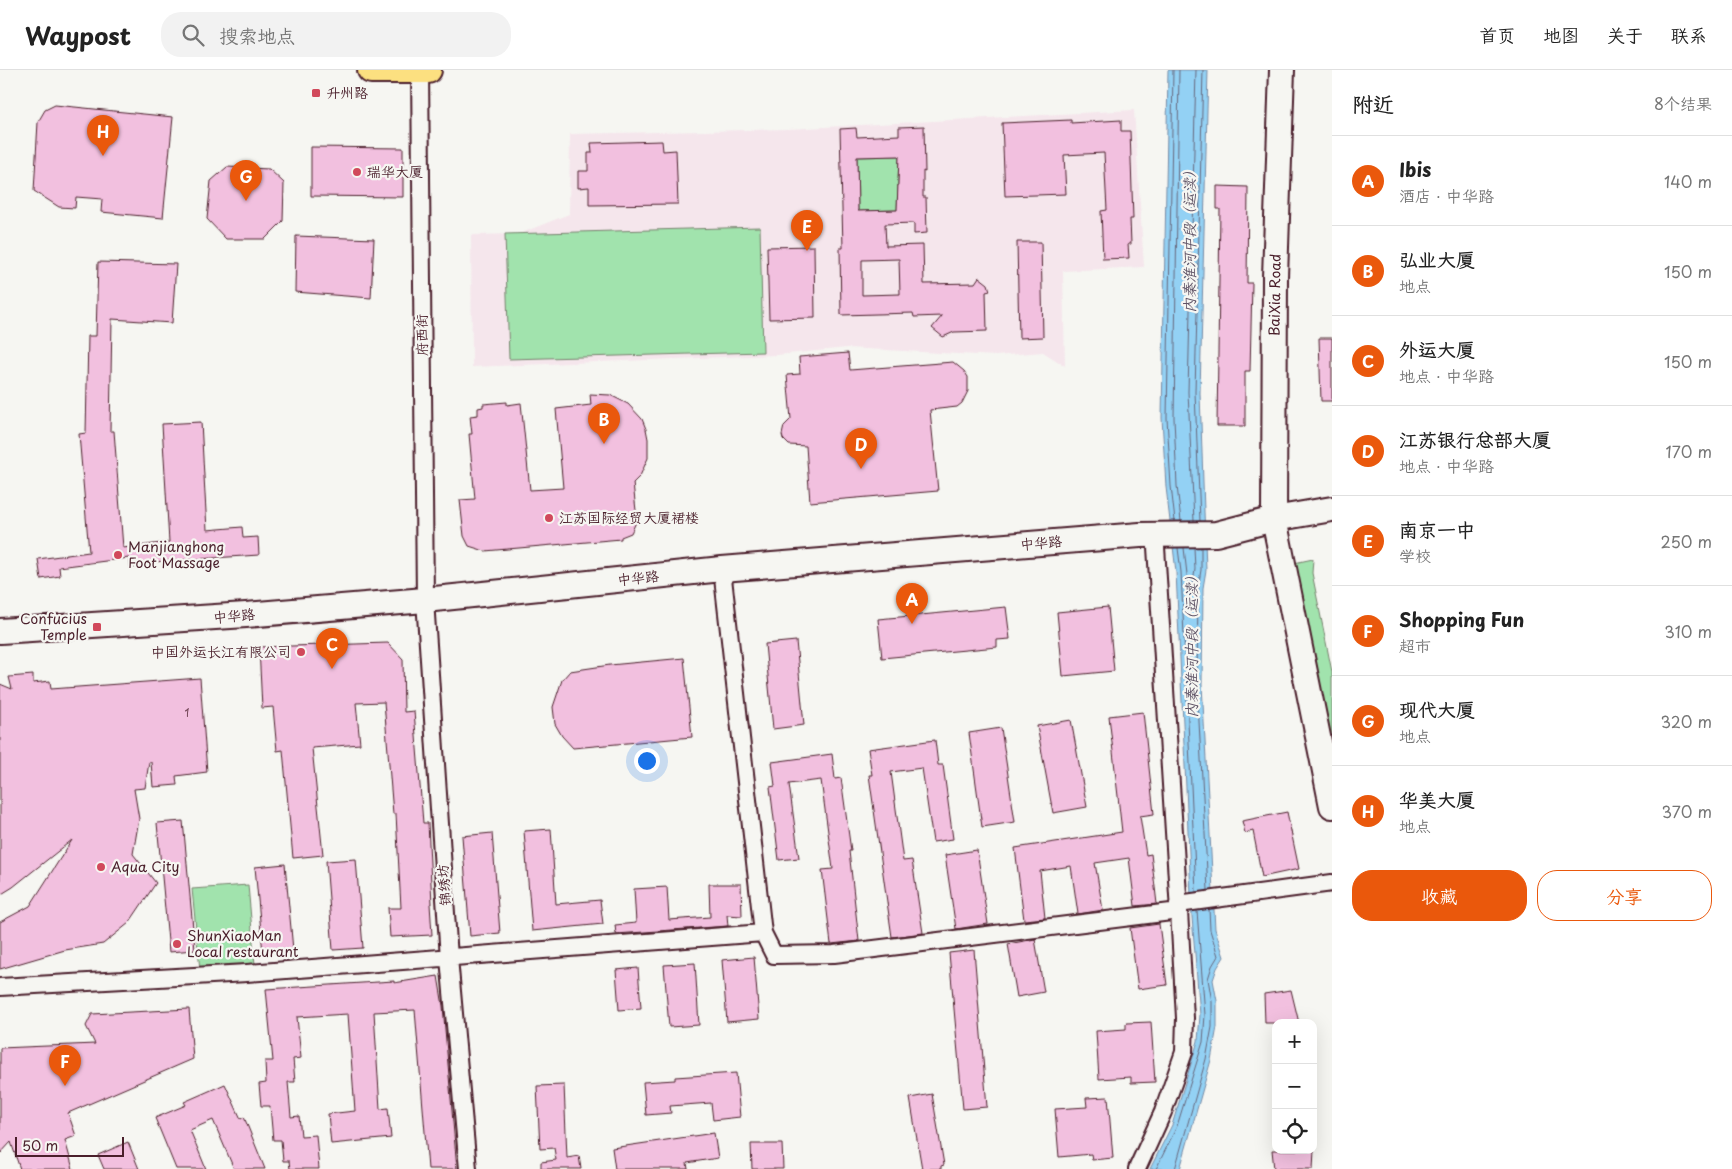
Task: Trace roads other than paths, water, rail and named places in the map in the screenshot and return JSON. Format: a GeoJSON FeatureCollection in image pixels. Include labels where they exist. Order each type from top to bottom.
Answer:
{"type":"FeatureCollection","features":[{"type":"Feature","properties":{"kind":"main road"},"geometry":{"type":"LineString","coordinates":[[371,70],[428,70]]}},
{"type":"Feature","properties":{"kind":"main road","name":"BaiXia Road"},"geometry":{"type":"LineString","coordinates":[[1282,70],[1275,277],[1274,520],[1325,733],[1332,806]]}},
{"type":"Feature","properties":{"kind":"main road","name":"中华路"},"geometry":{"type":"LineString","coordinates":[[0,631],[218,617],[425,600],[722,569],[1148,541],[1216,534],[1332,509]]}},
{"type":"Feature","properties":{"kind":"street","name":"府西街"},"geometry":{"type":"LineString","coordinates":[[420,70],[425,600]]}},
{"type":"Feature","properties":{"kind":"street"},"geometry":{"type":"LineString","coordinates":[[1137,1169],[1163,1112],[1184,1052],[1185,1018],[1178,907],[1148,541]]}},
{"type":"Feature","properties":{"kind":"street"},"geometry":{"type":"LineString","coordinates":[[722,569],[763,933],[774,955],[834,954],[1178,907],[1232,896],[1332,883]]}},
{"type":"Feature","properties":{"kind":"street","name":"锦绣坊"},"geometry":{"type":"LineString","coordinates":[[425,600],[450,958],[468,1169]]}},
{"type":"Feature","properties":{"kind":"street"},"geometry":{"type":"LineString","coordinates":[[0,987],[192,977],[763,933]]}},
{"type":"Feature","properties":{"kind":"water","name":"内秦淮河中段（运渎）"},"geometry":{"type":"Polygon","coordinates":[[[1168,70],[1208,70],[1200,393],[1206,570],[1203,588],[1202,684],[1215,929],[1224,957],[1217,968],[1213,980],[1217,1001],[1217,1027],[1211,1060],[1180,1169],[1150,1169],[1172,1125],[1198,1041],[1200,1015],[1192,917],[1176,572],[1166,487],[1162,418],[1168,70]]]}},
{"type":"Feature","properties":{"kind":"place","name":"升州路"},"geometry":{"type":"Point","coordinates":[316,93]}},
{"type":"Feature","properties":{"kind":"place","name":"华美大厦"},"geometry":{"type":"Point","coordinates":[103,156]}},
{"type":"Feature","properties":{"kind":"place","name":"瑞华大厦"},"geometry":{"type":"Point","coordinates":[357,172]}},
{"type":"Feature","properties":{"kind":"place","name":"现代大厦"},"geometry":{"type":"Point","coordinates":[246,201]}},
{"type":"Feature","properties":{"kind":"place","name":"南京一中"},"geometry":{"type":"Point","coordinates":[807,251]}},
{"type":"Feature","properties":{"kind":"place","name":"弘业大厦"},"geometry":{"type":"Point","coordinates":[604,444]}},
{"type":"Feature","properties":{"kind":"place","name":"江苏银行总部大厦"},"geometry":{"type":"Point","coordinates":[861,469]}},
{"type":"Feature","properties":{"kind":"place","name":"江苏国际经贸大厦裙楼"},"geometry":{"type":"Point","coordinates":[549,518]}},
{"type":"Feature","properties":{"kind":"place","name":"Manjianghong Foot Massage"},"geometry":{"type":"Point","coordinates":[118,555]}},
{"type":"Feature","properties":{"kind":"place","name":"Ibis"},"geometry":{"type":"Point","coordinates":[912,624]}},
{"type":"Feature","properties":{"kind":"place","name":"Confucius Temple"},"geometry":{"type":"Point","coordinates":[97,627]}},
{"type":"Feature","properties":{"kind":"place","name":"中国外运长江有限公司"},"geometry":{"type":"Point","coordinates":[301,652]}},
{"type":"Feature","properties":{"kind":"place","name":"外运大厦"},"geometry":{"type":"Point","coordinates":[332,669]}},
{"type":"Feature","properties":{"kind":"place","name":"Aqua City"},"geometry":{"type":"Point","coordinates":[101,867]}},
{"type":"Feature","properties":{"kind":"place","name":"ShunXiaoMan Local restaurant"},"geometry":{"type":"Point","coordinates":[177,944]}},
{"type":"Feature","properties":{"kind":"place","name":"Shopping Fun"},"geometry":{"type":"Point","coordinates":[65,1086]}}]}
